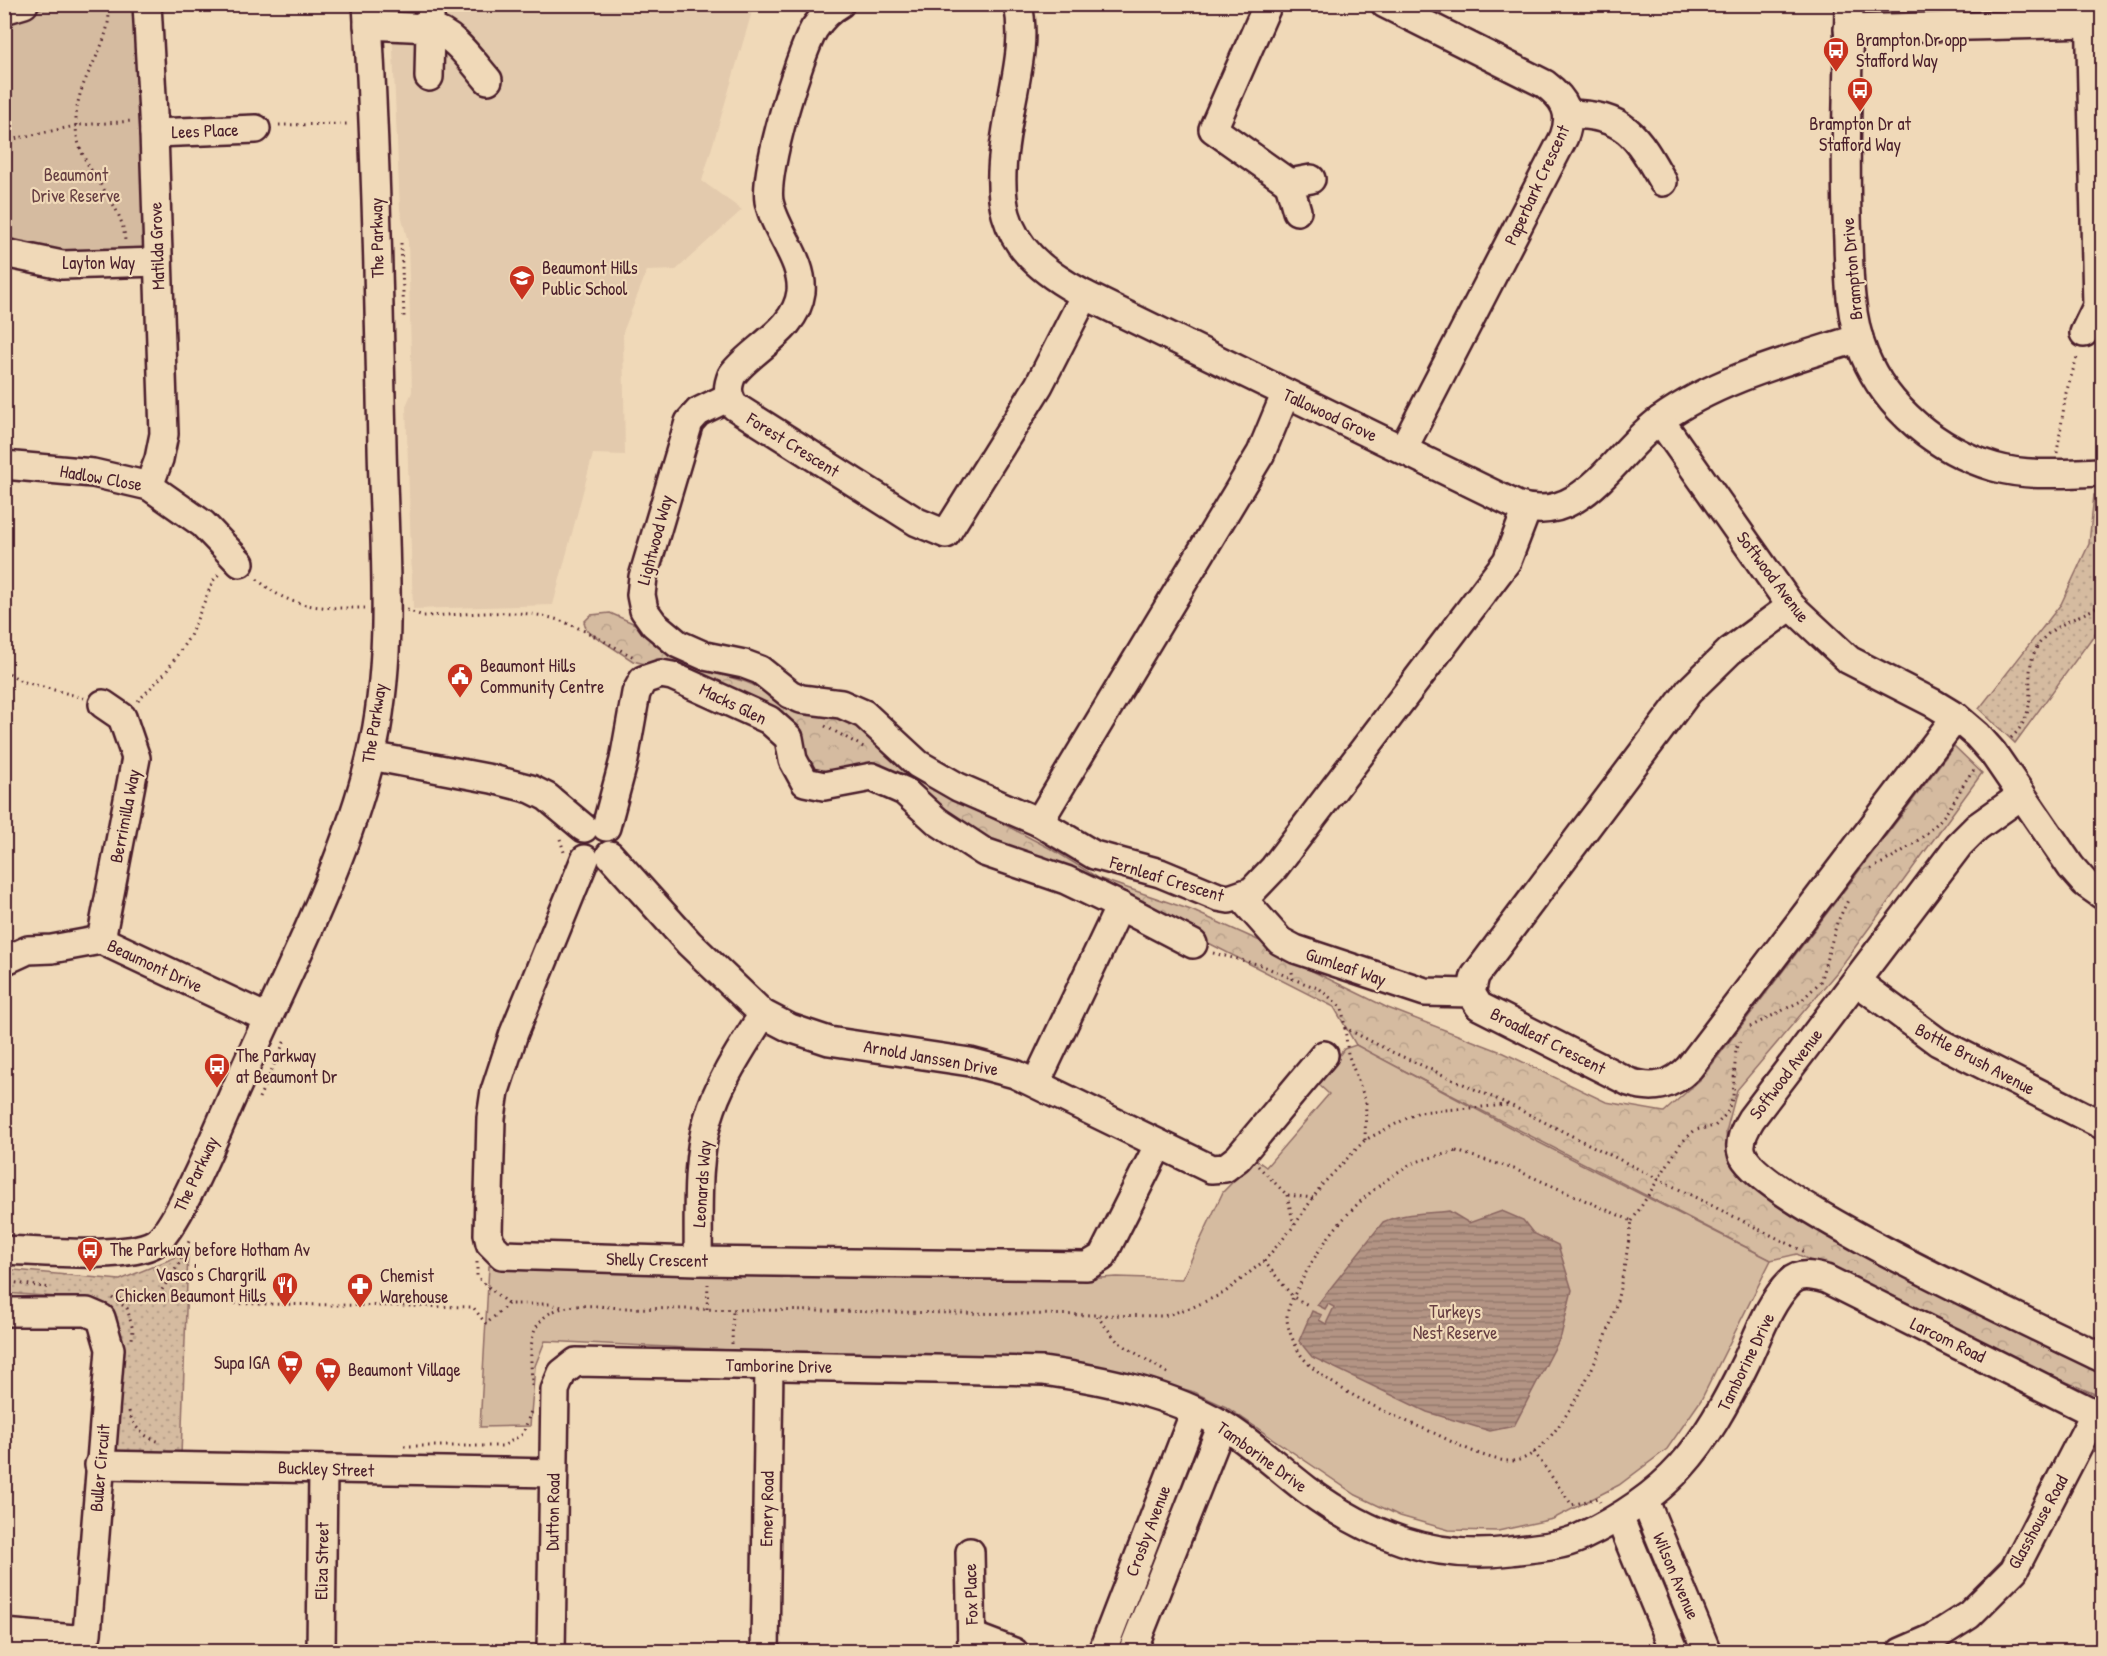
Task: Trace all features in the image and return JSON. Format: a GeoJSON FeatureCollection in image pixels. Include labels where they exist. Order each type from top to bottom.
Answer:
{"type":"FeatureCollection","features":[{"type":"Feature","properties":{"kind":"street"},"geometry":{"type":"LineString","coordinates":[[4,10],[24,4]]}},
{"type":"Feature","properties":{"kind":"street","name":"Matilda Grove"},"geometry":{"type":"LineString","coordinates":[[147,4],[154,127],[164,434],[159,459],[149,486]]}},
{"type":"Feature","properties":{"kind":"street"},"geometry":{"type":"LineString","coordinates":[[729,397],[728,386],[739,365],[761,348],[790,318],[797,306],[801,291],[800,276],[774,219],[769,200],[769,179],[778,135],[807,46],[823,16],[840,4]]}},
{"type":"Feature","properties":{"kind":"street","name":"Tallowood Grove"},"geometry":{"type":"LineString","coordinates":[[1018,4],[1021,43],[1001,179],[1004,206],[1011,229],[1039,267],[1085,295],[1285,395],[1527,509]]}},
{"type":"Feature","properties":{"kind":"street"},"geometry":{"type":"LineString","coordinates":[[1268,4],[1213,129],[1300,181],[1297,211]]}},
{"type":"Feature","properties":{"kind":"street","name":"Paperbark Crescent"},"geometry":{"type":"LineString","coordinates":[[1385,4],[1545,84],[1559,94],[1569,114],[1564,137],[1403,449]]}},
{"type":"Feature","properties":{"kind":"street"},"geometry":{"type":"LineString","coordinates":[[1849,17],[2090,14],[2097,306],[2084,333]]}},
{"type":"Feature","properties":{"kind":"street"},"geometry":{"type":"LineString","coordinates":[[367,15],[430,16]]}},
{"type":"Feature","properties":{"kind":"street","name":"The Parkway"},"geometry":{"type":"LineString","coordinates":[[4,1250],[127,1251],[146,1247],[162,1238],[170,1229],[279,1023],[341,848],[370,756],[402,610],[367,15]]}},
{"type":"Feature","properties":{"kind":"street"},"geometry":{"type":"LineString","coordinates":[[429,77],[430,16]]}},
{"type":"Feature","properties":{"kind":"street"},"geometry":{"type":"LineString","coordinates":[[430,16],[442,33],[456,43],[488,80]]}},
{"type":"Feature","properties":{"kind":"street","name":"Brampton Drive"},"geometry":{"type":"LineString","coordinates":[[1849,17],[1846,212],[1849,277],[1859,338],[1874,372],[1890,396],[1913,423],[1940,443],[1994,467],[2054,473],[2103,472]]}},
{"type":"Feature","properties":{"kind":"street"},"geometry":{"type":"LineString","coordinates":[[1569,114],[1605,117],[1621,123],[1635,135],[1663,182]]}},
{"type":"Feature","properties":{"kind":"street","name":"Lees Place"},"geometry":{"type":"LineString","coordinates":[[154,127],[256,129]]}},
{"type":"Feature","properties":{"kind":"street","name":"Layton Way"},"geometry":{"type":"LineString","coordinates":[[4,253],[62,265],[126,265],[158,262]]}},
{"type":"Feature","properties":{"kind":"street","name":"Forest Crescent"},"geometry":{"type":"LineString","coordinates":[[729,397],[742,413],[917,522],[946,534],[1039,385],[1085,295]]}},
{"type":"Feature","properties":{"kind":"street"},"geometry":{"type":"LineString","coordinates":[[1527,509],[1569,504],[1585,493],[1639,437],[1689,401],[1758,371],[1859,338]]}},
{"type":"Feature","properties":{"kind":"street"},"geometry":{"type":"LineString","coordinates":[[1039,822],[1261,453],[1285,395]]}},
{"type":"Feature","properties":{"kind":"street","name":"Lightwood Way"},"geometry":{"type":"LineString","coordinates":[[729,397],[698,412],[684,436],[643,577],[641,595],[644,610],[654,624],[692,651],[760,670],[790,694],[801,699],[841,705],[864,714],[918,764],[958,787],[1039,822]]}},
{"type":"Feature","properties":{"kind":"street","name":"Softwood Avenue"},"geometry":{"type":"LineString","coordinates":[[1660,420],[1791,606],[1849,660],[1956,717],[1993,753],[2071,867],[2085,883],[2103,895]]}},
{"type":"Feature","properties":{"kind":"street","name":"Hadlow Close"},"geometry":{"type":"LineString","coordinates":[[4,465],[93,473],[149,486],[202,524],[237,560]]}},
{"type":"Feature","properties":{"kind":"street","name":"Fernleaf Crescent"},"geometry":{"type":"LineString","coordinates":[[1039,822],[1094,855],[1109,861],[1160,873],[1218,897],[1241,897],[1263,882],[1494,579],[1516,543],[1527,509]]}},
{"type":"Feature","properties":{"kind":"street","name":"Broadleaf Crescent"},"geometry":{"type":"LineString","coordinates":[[1791,606],[1730,651],[1689,691],[1480,967],[1471,985],[1471,993],[1479,1006],[1629,1082],[1655,1087],[1678,1079],[1697,1059],[1956,717]]}},
{"type":"Feature","properties":{"kind":"street","name":"Macks Glen"},"geometry":{"type":"LineString","coordinates":[[651,675],[661,674],[683,680],[769,720],[789,738],[793,760],[805,782],[824,786],[872,777],[904,791],[937,821],[984,852],[1057,876],[1193,944]]}},
{"type":"Feature","properties":{"kind":"street"},"geometry":{"type":"LineString","coordinates":[[586,856],[577,844],[582,830],[624,760],[636,693],[644,680],[651,675]]}},
{"type":"Feature","properties":{"kind":"street","name":"Berrimilla Way"},"geometry":{"type":"LineString","coordinates":[[101,940],[136,758],[112,710]]}},
{"type":"Feature","properties":{"kind":"street"},"geometry":{"type":"LineString","coordinates":[[370,756],[492,779],[531,789],[547,797],[582,830]]}},
{"type":"Feature","properties":{"kind":"street","name":"Softwood Avenue"},"geometry":{"type":"LineString","coordinates":[[2022,795],[1977,827],[1959,845],[1751,1119],[1741,1142],[1741,1152],[1746,1161],[1797,1202],[1849,1233],[2103,1358]]}},
{"type":"Feature","properties":{"kind":"street","name":"Arnold Janssen Drive"},"geometry":{"type":"LineString","coordinates":[[586,856],[689,943],[764,1014],[790,1028],[829,1041],[970,1062],[1004,1070],[1036,1083],[1211,1169],[1225,1168],[1244,1152],[1324,1055]]}},
{"type":"Feature","properties":{"kind":"street","name":"Shelly Crescent"},"geometry":{"type":"LineString","coordinates":[[586,856],[514,1033],[495,1091],[490,1145],[488,1223],[490,1243],[495,1250],[510,1257],[1087,1266],[1102,1257],[1159,1144]]}},
{"type":"Feature","properties":{"kind":"street","name":"Gumleaf Way"},"geometry":{"type":"LineString","coordinates":[[1241,897],[1280,941],[1295,950],[1410,989],[1438,994],[1471,993]]}},
{"type":"Feature","properties":{"kind":"street"},"geometry":{"type":"LineString","coordinates":[[1036,1083],[1120,906]]}},
{"type":"Feature","properties":{"kind":"street","name":"Beaumont Drive"},"geometry":{"type":"LineString","coordinates":[[4,961],[28,950],[52,949],[101,940],[279,1023]]}},
{"type":"Feature","properties":{"kind":"street","name":"Bottle Brush Avenue"},"geometry":{"type":"LineString","coordinates":[[1856,981],[1938,1042],[2103,1125]]}},
{"type":"Feature","properties":{"kind":"street","name":"Leonards Way"},"geometry":{"type":"LineString","coordinates":[[698,1261],[701,1160],[708,1119],[728,1069],[764,1014]]}},
{"type":"Feature","properties":{"kind":"street","name":"Larcom Road"},"geometry":{"type":"LineString","coordinates":[[1792,1279],[1808,1275],[1826,1279],[2099,1415]]}},
{"type":"Feature","properties":{"kind":"street","name":"Tamborine Drive"},"geometry":{"type":"LineString","coordinates":[[562,1373],[576,1362],[1043,1371],[1094,1378],[1136,1388],[1222,1425],[1257,1448],[1306,1489],[1346,1517],[1390,1537],[1441,1553],[1498,1553],[1578,1538],[1609,1509],[1645,1501],[1699,1447],[1720,1415],[1777,1299],[1792,1279]]}},
{"type":"Feature","properties":{"kind":"street","name":"Buller Circuit"},"geometry":{"type":"LineString","coordinates":[[4,1312],[87,1312],[101,1318],[110,1349],[87,1634],[75,1639],[4,1633]]}},
{"type":"Feature","properties":{"kind":"street","name":"Emery Road"},"geometry":{"type":"LineString","coordinates":[[765,1652],[769,1366]]}},
{"type":"Feature","properties":{"kind":"street","name":"Dutton Road"},"geometry":{"type":"LineString","coordinates":[[551,1652],[555,1390],[562,1373]]}},
{"type":"Feature","properties":{"kind":"street","name":"Crosby Avenue"},"geometry":{"type":"LineString","coordinates":[[1102,1652],[1187,1408]]}},
{"type":"Feature","properties":{"kind":"street","name":"Glasshouse Road"},"geometry":{"type":"LineString","coordinates":[[1901,1652],[1934,1638],[1969,1615],[2014,1570],[2099,1415]]}},
{"type":"Feature","properties":{"kind":"street","name":"Crosby Avenue"},"geometry":{"type":"LineString","coordinates":[[1132,1652],[1222,1425]]}},
{"type":"Feature","properties":{"kind":"street","name":"Buckley Street"},"geometry":{"type":"LineString","coordinates":[[99,1465],[222,1465],[323,1470],[553,1473]]}},
{"type":"Feature","properties":{"kind":"street","name":"Eliza Street"},"geometry":{"type":"LineString","coordinates":[[321,1652],[323,1470]]}},
{"type":"Feature","properties":{"kind":"street","name":"Wilson Avenue"},"geometry":{"type":"LineString","coordinates":[[1645,1501],[1707,1652]]}},
{"type":"Feature","properties":{"kind":"street","name":"Wilson Avenue"},"geometry":{"type":"LineString","coordinates":[[1609,1509],[1675,1652]]}},
{"type":"Feature","properties":{"kind":"street","name":"Fox Place"},"geometry":{"type":"LineString","coordinates":[[970,1552],[972,1644],[1014,1652]]}},
{"type":"Feature","properties":{"kind":"path"},"geometry":{"type":"LineString","coordinates":[[109,4],[109,29],[83,80],[78,99],[76,126],[79,147],[91,172],[115,206],[125,232],[126,265]]}},
{"type":"Feature","properties":{"kind":"path"},"geometry":{"type":"LineString","coordinates":[[4,141],[76,126],[121,121],[154,127]]}},
{"type":"Feature","properties":{"kind":"path"},"geometry":{"type":"LineString","coordinates":[[256,129],[274,126],[375,126]]}},
{"type":"Feature","properties":{"kind":"path"},"geometry":{"type":"LineString","coordinates":[[400,239],[403,249],[404,327]]}},
{"type":"Feature","properties":{"kind":"path"},"geometry":{"type":"LineString","coordinates":[[2054,473],[2066,393],[2084,333]]}},
{"type":"Feature","properties":{"kind":"path"},"geometry":{"type":"LineString","coordinates":[[4,670],[21,681],[112,710],[166,672],[190,636],[213,581],[237,560],[274,595],[307,606],[402,610],[423,616],[524,614],[544,616],[561,621],[649,664],[651,675]]}},
{"type":"Feature","properties":{"kind":"path"},"geometry":{"type":"LineString","coordinates":[[2005,743],[2021,728],[2027,717],[2030,704],[2029,669],[2032,657],[2043,638],[2103,604]]}},
{"type":"Feature","properties":{"kind":"path"},"geometry":{"type":"LineString","coordinates":[[1869,870],[1896,856],[1927,833],[1946,813],[1970,774],[1981,763]]}},
{"type":"Feature","properties":{"kind":"path"},"geometry":{"type":"LineString","coordinates":[[582,830],[586,856]]}},
{"type":"Feature","properties":{"kind":"path"},"geometry":{"type":"LineString","coordinates":[[1748,1028],[1801,1001],[1820,982],[1837,923],[1851,892]]}},
{"type":"Feature","properties":{"kind":"path"},"geometry":{"type":"LineString","coordinates":[[1193,944],[1221,957],[1261,965],[1320,989],[1342,1008],[1348,1054],[1366,1102],[1365,1140]]}},
{"type":"Feature","properties":{"kind":"path"},"geometry":{"type":"LineString","coordinates":[[1289,963],[1293,978]]}},
{"type":"Feature","properties":{"kind":"path"},"geometry":{"type":"LineString","coordinates":[[258,1098],[279,1023]]}},
{"type":"Feature","properties":{"kind":"path"},"geometry":{"type":"LineString","coordinates":[[1345,1028],[1392,1052],[1510,1105],[1761,1230]]}},
{"type":"Feature","properties":{"kind":"path"},"geometry":{"type":"LineString","coordinates":[[1632,1221],[1514,1169],[1456,1151],[1407,1166],[1356,1203],[1316,1251],[1293,1297],[1287,1318],[1291,1334],[1300,1353],[1328,1379],[1390,1414],[1499,1461],[1519,1460],[1534,1452],[1550,1437],[1574,1401],[1608,1329],[1623,1276],[1632,1221],[1681,1143],[1695,1130],[1715,1126],[1727,1113],[1733,1096],[1736,1048],[1742,1038]]}},
{"type":"Feature","properties":{"kind":"path"},"geometry":{"type":"LineString","coordinates":[[532,1390],[531,1350],[536,1329],[549,1315],[564,1308],[583,1305],[620,1308],[1164,1316],[1193,1307],[1224,1293],[1264,1261],[1294,1226],[1313,1198],[1365,1140],[1419,1112],[1510,1105]]}},
{"type":"Feature","properties":{"kind":"path"},"geometry":{"type":"LineString","coordinates":[[1244,1152],[1287,1195],[1294,1226]]}},
{"type":"Feature","properties":{"kind":"path"},"geometry":{"type":"LineString","coordinates":[[1287,1195],[1313,1198]]}},
{"type":"Feature","properties":{"kind":"path"},"geometry":{"type":"LineString","coordinates":[[156,1299],[180,1263],[192,1233]]}},
{"type":"Feature","properties":{"kind":"path"},"geometry":{"type":"LineString","coordinates":[[477,1256],[477,1277],[508,1304],[550,1304],[564,1308]]}},
{"type":"Feature","properties":{"kind":"path"},"geometry":{"type":"LineString","coordinates":[[1264,1261],[1293,1297],[1310,1306]]}},
{"type":"Feature","properties":{"kind":"path"},"geometry":{"type":"LineString","coordinates":[[4,1281],[60,1290]]}},
{"type":"Feature","properties":{"kind":"path"},"geometry":{"type":"LineString","coordinates":[[107,1297],[197,1303],[473,1307],[486,1324],[508,1304]]}},
{"type":"Feature","properties":{"kind":"path"},"geometry":{"type":"LineString","coordinates":[[117,1299],[127,1308],[133,1330],[132,1342]]}},
{"type":"Feature","properties":{"kind":"path"},"geometry":{"type":"LineString","coordinates":[[732,1366],[733,1310]]}},
{"type":"Feature","properties":{"kind":"path"},"geometry":{"type":"LineString","coordinates":[[1097,1316],[1118,1342],[1178,1380],[1185,1395],[1187,1408]]}},
{"type":"Feature","properties":{"kind":"path"},"geometry":{"type":"LineString","coordinates":[[128,1409],[140,1432],[149,1439],[165,1443]]}},
{"type":"Feature","properties":{"kind":"path"},"geometry":{"type":"LineString","coordinates":[[402,1446],[504,1446],[523,1434],[532,1410]]}},
{"type":"Feature","properties":{"kind":"path"},"geometry":{"type":"LineString","coordinates":[[1534,1452],[1572,1505],[1598,1498],[1609,1509]]}},
{"type":"Feature","properties":{"kind":"shaded area","name":"Beaumont Hills Public School"},"geometry":{"type":"Polygon","coordinates":[[[391,5],[754,5],[702,181],[742,210],[676,270],[647,271],[623,332],[625,455],[593,454],[553,605],[413,609],[406,406],[412,392],[408,242],[400,210],[391,5]]]}},
{"type":"Feature","properties":{"kind":"shaded area"},"geometry":{"type":"Polygon","coordinates":[[[1449,1211],[1469,1223],[1502,1211],[1523,1220],[1533,1233],[1558,1245],[1572,1290],[1561,1336],[1514,1426],[1490,1431],[1427,1412],[1312,1357],[1299,1341],[1312,1311],[1322,1315],[1319,1320],[1326,1324],[1334,1307],[1328,1304],[1325,1309],[1317,1305],[1383,1222],[1407,1215],[1449,1211]]]}},
{"type":"Feature","properties":{"kind":"green space","name":"Beaumont Drive Reserve"},"geometry":{"type":"Polygon","coordinates":[[[135,4],[150,251],[92,259],[5,245],[4,19],[54,5],[135,4]]]}},
{"type":"Feature","properties":{"kind":"green space"},"geometry":{"type":"Polygon","coordinates":[[[2094,495],[2102,495],[2102,624],[2015,743],[1979,709],[2061,604],[2089,544],[2094,495]]]}},
{"type":"Feature","properties":{"kind":"green space"},"geometry":{"type":"Polygon","coordinates":[[[610,613],[635,624],[650,638],[691,666],[746,682],[788,700],[843,715],[893,758],[971,807],[1055,851],[1098,878],[1191,910],[1260,941],[1302,966],[1388,1008],[1504,1053],[1606,1102],[1664,1112],[1701,1079],[1954,746],[1982,773],[1837,972],[1737,1090],[1726,1132],[1728,1156],[1741,1176],[1791,1215],[2102,1371],[2102,1397],[2007,1357],[1797,1254],[1771,1260],[1364,1050],[1356,1045],[1334,1007],[1181,929],[1024,855],[830,772],[810,768],[806,761],[678,672],[633,661],[587,631],[584,622],[591,615],[610,613]]]}},
{"type":"Feature","properties":{"kind":"green space","name":"Turkeys Nest Reserve"},"geometry":{"type":"Polygon","coordinates":[[[1356,1045],[1532,1139],[1771,1260],[1701,1400],[1667,1449],[1619,1485],[1553,1519],[1498,1531],[1449,1530],[1400,1516],[1356,1495],[1226,1407],[1191,1391],[1059,1360],[999,1356],[831,1355],[545,1341],[535,1366],[530,1426],[480,1427],[489,1266],[1066,1280],[1117,1277],[1182,1279],[1223,1192],[1255,1159],[1266,1167],[1329,1094],[1318,1084],[1344,1049],[1356,1045]]]}},
{"type":"Feature","properties":{"kind":"green space"},"geometry":{"type":"Polygon","coordinates":[[[188,1252],[181,1456],[102,1452],[110,1316],[97,1300],[5,1293],[4,1269],[120,1280],[188,1252]]]}},
{"type":"Feature","properties":{"kind":"place","name":"Brampton Dr opp Stafford Way"},"geometry":{"type":"Point","coordinates":[1836,73]}},
{"type":"Feature","properties":{"kind":"place","name":"Brampton Dr at Stafford Way"},"geometry":{"type":"Point","coordinates":[1860,113]}},
{"type":"Feature","properties":{"kind":"place","name":"Beaumont Hills Public School"},"geometry":{"type":"Point","coordinates":[522,301]}},
{"type":"Feature","properties":{"kind":"place","name":"Beaumont Hills Community Centre"},"geometry":{"type":"Point","coordinates":[460,699]}},
{"type":"Feature","properties":{"kind":"place","name":"The Parkway at Beaumont Dr"},"geometry":{"type":"Point","coordinates":[217,1089]}},
{"type":"Feature","properties":{"kind":"place","name":"The Parkway before Hotham Av"},"geometry":{"type":"Point","coordinates":[90,1273]}},
{"type":"Feature","properties":{"kind":"place","name":"Vasco's Chargrill Chicken Beaumont Hills"},"geometry":{"type":"Point","coordinates":[285,1308]}},
{"type":"Feature","properties":{"kind":"place","name":"Chemist Warehouse"},"geometry":{"type":"Point","coordinates":[360,1309]}},
{"type":"Feature","properties":{"kind":"place","name":"Supa IGA"},"geometry":{"type":"Point","coordinates":[290,1386]}},
{"type":"Feature","properties":{"kind":"place","name":"Beaumont Village"},"geometry":{"type":"Point","coordinates":[328,1393]}}]}
